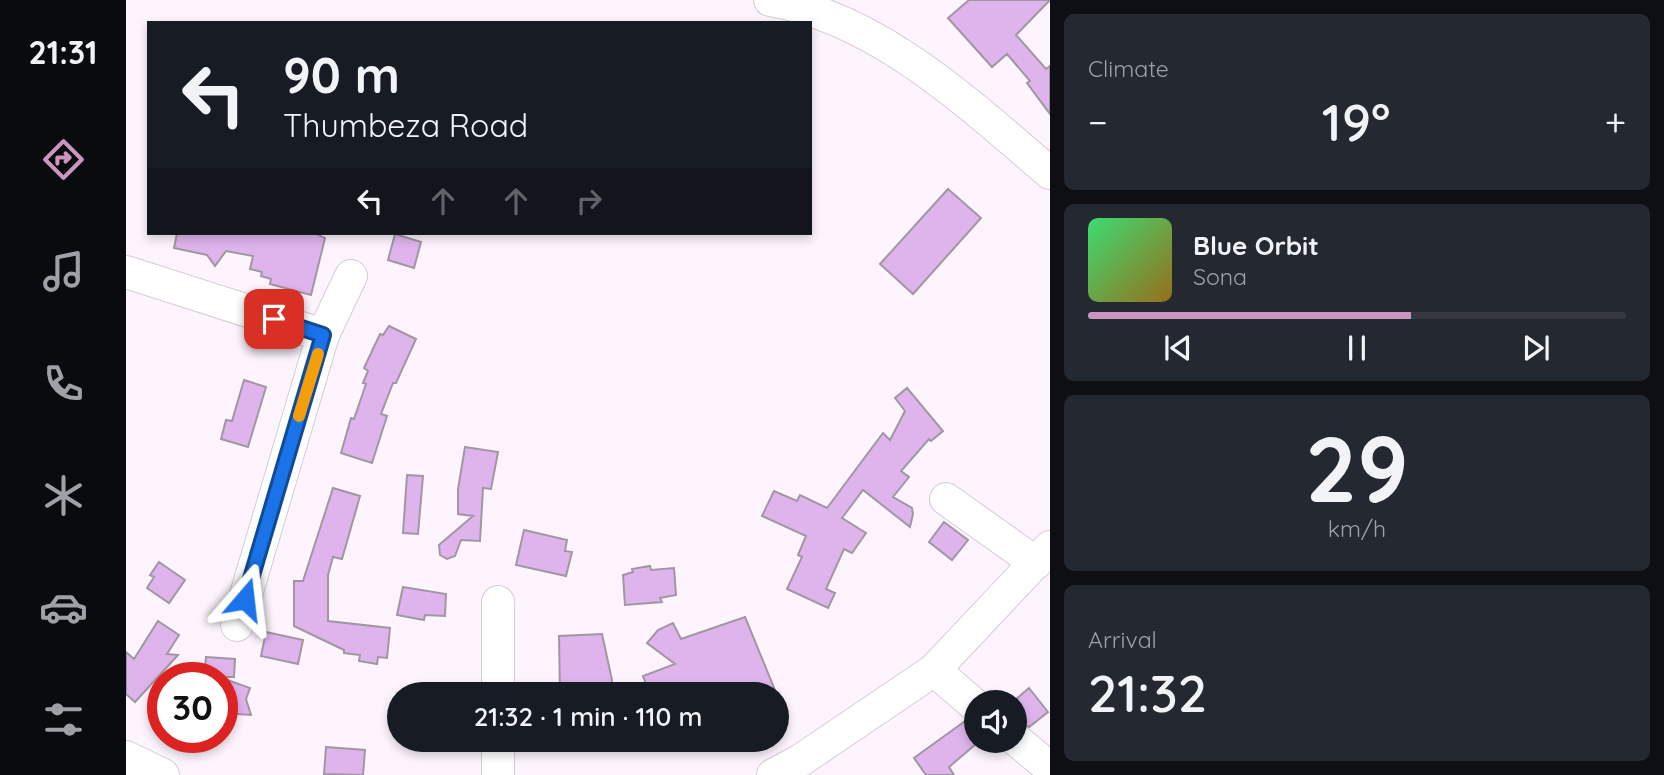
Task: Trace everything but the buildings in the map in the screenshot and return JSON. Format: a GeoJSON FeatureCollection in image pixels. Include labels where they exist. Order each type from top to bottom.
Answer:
{"type":"FeatureCollection","features":[{"type":"Feature","properties":{"kind":"street"},"geometry":{"type":"LineString","coordinates":[[770,0],[839,10],[918,67],[1050,173]]}},
{"type":"Feature","properties":{"kind":"street"},"geometry":{"type":"LineString","coordinates":[[126,272],[323,335]]}},
{"type":"Feature","properties":{"kind":"street"},"geometry":{"type":"LineString","coordinates":[[237,625],[323,335],[351,276]]}},
{"type":"Feature","properties":{"kind":"street"},"geometry":{"type":"LineString","coordinates":[[773,775],[801,760],[934,670],[1043,555],[946,499]]}},
{"type":"Feature","properties":{"kind":"street"},"geometry":{"type":"LineString","coordinates":[[498,602],[498,682]]}},
{"type":"Feature","properties":{"kind":"street"},"geometry":{"type":"LineString","coordinates":[[934,670],[964,696]]}},
{"type":"Feature","properties":{"kind":"street"},"geometry":{"type":"LineString","coordinates":[[1027,748],[1050,768]]}},
{"type":"Feature","properties":{"kind":"street"},"geometry":{"type":"LineString","coordinates":[[498,752],[498,775]]}},
{"type":"Feature","properties":{"kind":"street"},"geometry":{"type":"LineString","coordinates":[[126,757],[163,775]]}},
{"type":"Feature","properties":{"kind":"slow traffic"},"geometry":{"type":"LineString","coordinates":[[299,416],[318,354]]}},
{"type":"Feature","properties":{"kind":"route"},"geometry":{"type":"LineString","coordinates":[[245,599],[323,335],[274,319]]}}]}
